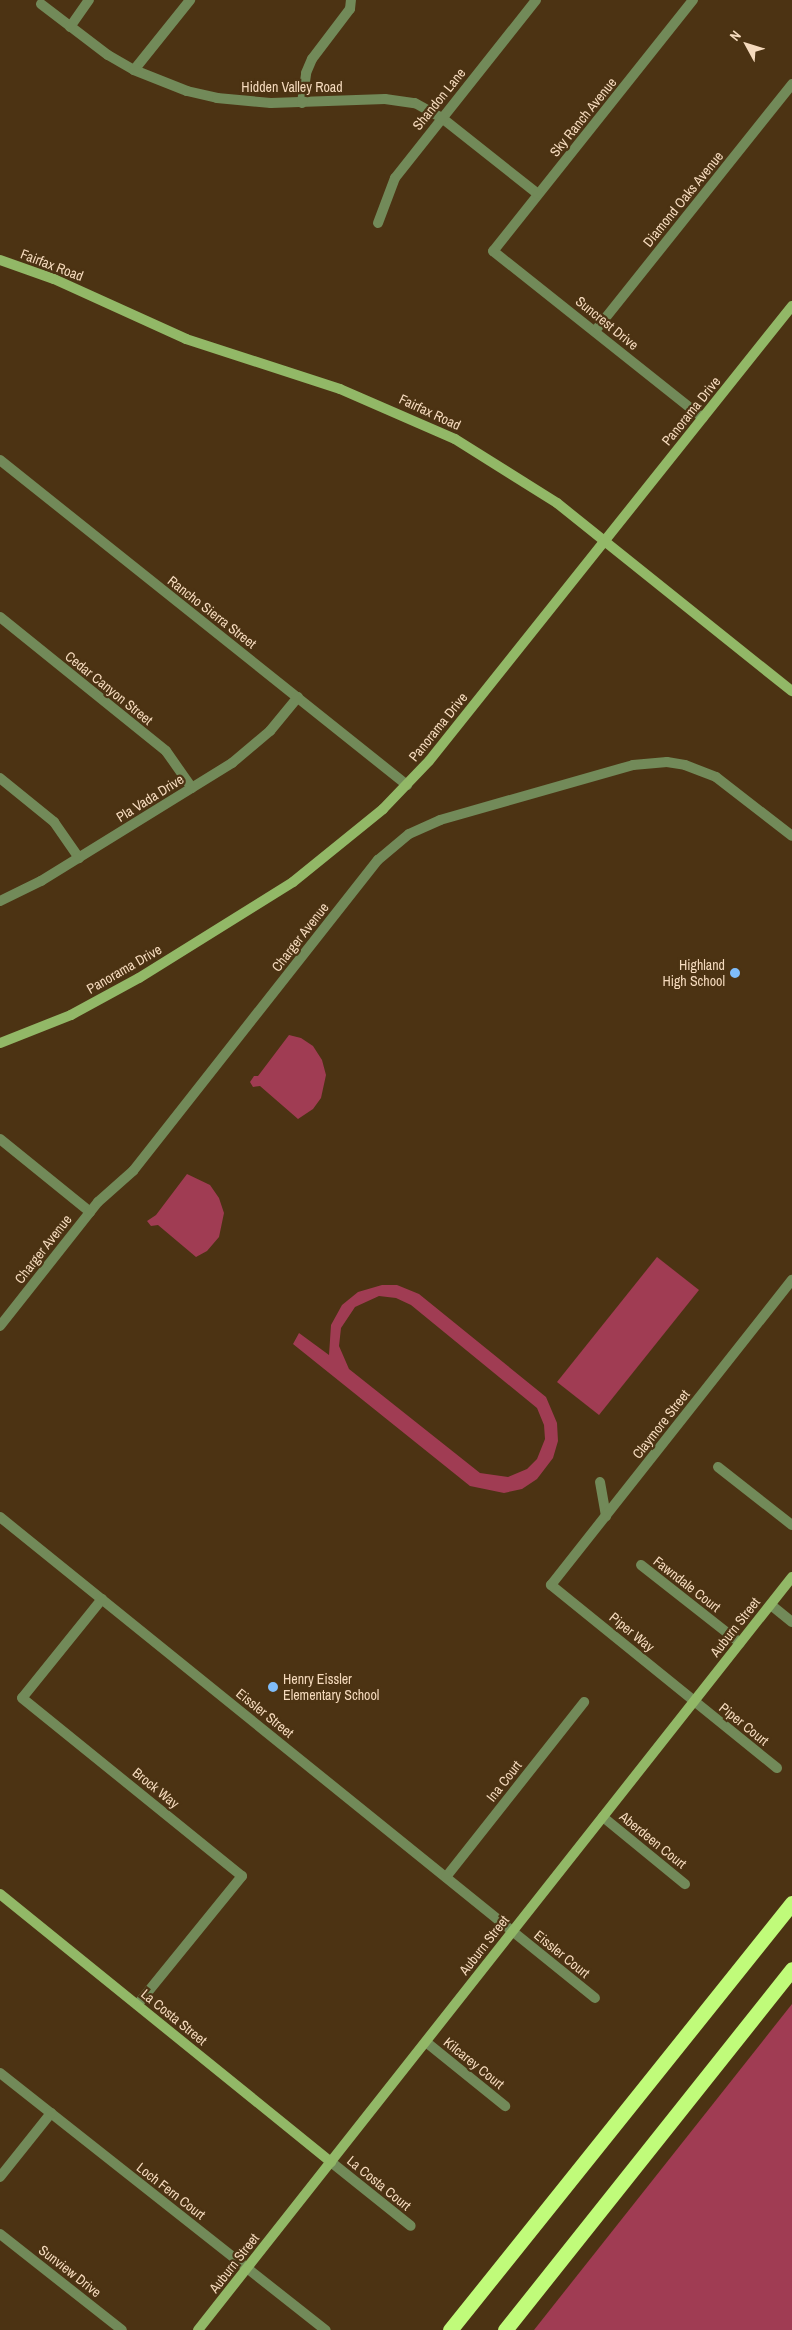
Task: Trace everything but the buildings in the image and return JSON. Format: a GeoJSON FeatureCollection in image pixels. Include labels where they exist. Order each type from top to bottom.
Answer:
{"type":"FeatureCollection","features":[{"type":"Feature","properties":{"kind":"highway"},"geometry":{"type":"LineString","coordinates":[[759,1944],[792,1899]]}},
{"type":"Feature","properties":{"kind":"highway"},"geometry":{"type":"LineString","coordinates":[[450,2330],[792,1903]]}},
{"type":"Feature","properties":{"kind":"highway"},"geometry":{"type":"LineString","coordinates":[[505,2330],[792,1969]]}},
{"type":"Feature","properties":{"kind":"main road","name":"Fairfax Road"},"geometry":{"type":"LineString","coordinates":[[0,260],[54,278],[218,351],[340,388],[416,420],[525,481],[604,541],[792,691]]}},
{"type":"Feature","properties":{"kind":"main road","name":"Panorama Drive"},"geometry":{"type":"LineString","coordinates":[[0,1043],[102,999],[293,882],[349,840],[407,785],[792,306]]}},
{"type":"Feature","properties":{"kind":"main road","name":"Auburn Street"},"geometry":{"type":"LineString","coordinates":[[198,2330],[792,1578]]}},
{"type":"Feature","properties":{"kind":"main road","name":"La Costa Street"},"geometry":{"type":"LineString","coordinates":[[0,1894],[331,2162]]}},
{"type":"Feature","properties":{"kind":"street"},"geometry":{"type":"LineString","coordinates":[[70,27],[89,0]]}},
{"type":"Feature","properties":{"kind":"street"},"geometry":{"type":"LineString","coordinates":[[134,70],[190,0]]}},
{"type":"Feature","properties":{"kind":"street"},"geometry":{"type":"LineString","coordinates":[[302,103],[312,59],[350,9],[351,0]]}},
{"type":"Feature","properties":{"kind":"street","name":"Shandon Lane"},"geometry":{"type":"LineString","coordinates":[[378,223],[395,178],[536,0]]}},
{"type":"Feature","properties":{"kind":"street","name":"Sky Ranch Avenue"},"geometry":{"type":"LineString","coordinates":[[494,251],[693,0]]}},
{"type":"Feature","properties":{"kind":"street","name":"Hidden Valley Road"},"geometry":{"type":"LineString","coordinates":[[40,4],[70,27],[134,70],[162,82],[217,98],[302,103],[400,100],[415,103],[442,118],[538,194]]}},
{"type":"Feature","properties":{"kind":"street","name":"Diamond Oaks Avenue"},"geometry":{"type":"LineString","coordinates":[[595,331],[792,84]]}},
{"type":"Feature","properties":{"kind":"street","name":"Suncrest Drive"},"geometry":{"type":"LineString","coordinates":[[494,251],[703,418]]}},
{"type":"Feature","properties":{"kind":"street","name":"Rancho Sierra Street"},"geometry":{"type":"LineString","coordinates":[[0,460],[407,785]]}},
{"type":"Feature","properties":{"kind":"street","name":"Cedar Canyon Street"},"geometry":{"type":"LineString","coordinates":[[0,617],[166,751],[192,788]]}},
{"type":"Feature","properties":{"kind":"street","name":"Pla Vada Drive"},"geometry":{"type":"LineString","coordinates":[[0,901],[79,858],[192,788],[250,749],[298,697]]}},
{"type":"Feature","properties":{"kind":"street","name":"Charger Avenue"},"geometry":{"type":"LineString","coordinates":[[2,1321],[90,1212],[133,1171],[378,860],[409,834],[440,820],[650,762],[701,770],[734,789],[792,836]]}},
{"type":"Feature","properties":{"kind":"street"},"geometry":{"type":"LineString","coordinates":[[0,778],[54,822],[79,858]]}},
{"type":"Feature","properties":{"kind":"street"},"geometry":{"type":"LineString","coordinates":[[0,1139],[90,1212]]}},
{"type":"Feature","properties":{"kind":"street","name":"Claymore Street"},"geometry":{"type":"LineString","coordinates":[[551,1585],[792,1280]]}},
{"type":"Feature","properties":{"kind":"street"},"geometry":{"type":"LineString","coordinates":[[718,1467],[792,1525]]}},
{"type":"Feature","properties":{"kind":"street"},"geometry":{"type":"LineString","coordinates":[[600,1482],[606,1516]]}},
{"type":"Feature","properties":{"kind":"street","name":"Eissler Street"},"geometry":{"type":"LineString","coordinates":[[0,1517],[513,1932]]}},
{"type":"Feature","properties":{"kind":"street","name":"Fawndale Court"},"geometry":{"type":"LineString","coordinates":[[641,1565],[740,1643]]}},
{"type":"Feature","properties":{"kind":"street","name":"Piper Way"},"geometry":{"type":"LineString","coordinates":[[551,1585],[694,1701]]}},
{"type":"Feature","properties":{"kind":"street","name":"Brock Way"},"geometry":{"type":"LineString","coordinates":[[102,1599],[22,1698],[242,1876],[137,2005]]}},
{"type":"Feature","properties":{"kind":"street"},"geometry":{"type":"LineString","coordinates":[[770,1605],[792,1622]]}},
{"type":"Feature","properties":{"kind":"street","name":"Piper Court"},"geometry":{"type":"LineString","coordinates":[[694,1701],[777,1768]]}},
{"type":"Feature","properties":{"kind":"street","name":"Ina Court"},"geometry":{"type":"LineString","coordinates":[[446,1877],[584,1702]]}},
{"type":"Feature","properties":{"kind":"street","name":"Aberdeen Court"},"geometry":{"type":"LineString","coordinates":[[603,1817],[685,1884]]}},
{"type":"Feature","properties":{"kind":"street","name":"Eissler Court"},"geometry":{"type":"LineString","coordinates":[[513,1932],[595,1998]]}},
{"type":"Feature","properties":{"kind":"street","name":"Kilcarey Court"},"geometry":{"type":"LineString","coordinates":[[426,2042],[505,2106]]}},
{"type":"Feature","properties":{"kind":"street","name":"Loch Fern Court"},"geometry":{"type":"LineString","coordinates":[[0,2073],[326,2330]]}},
{"type":"Feature","properties":{"kind":"street"},"geometry":{"type":"LineString","coordinates":[[0,2177],[51,2113]]}},
{"type":"Feature","properties":{"kind":"street","name":"La Costa Court"},"geometry":{"type":"LineString","coordinates":[[331,2162],[410,2226]]}},
{"type":"Feature","properties":{"kind":"street","name":"Sunview Drive"},"geometry":{"type":"LineString","coordinates":[[0,2234],[122,2330]]}},
{"type":"Feature","properties":{"kind":"shaded area"},"geometry":{"type":"Polygon","coordinates":[[[289,1035],[301,1038],[313,1046],[322,1060],[326,1075],[321,1098],[313,1109],[298,1119],[260,1086],[253,1087],[250,1082],[254,1076],[258,1076],[289,1035]]]}},
{"type":"Feature","properties":{"kind":"shaded area"},"geometry":{"type":"Polygon","coordinates":[[[187,1174],[210,1185],[219,1198],[224,1213],[219,1237],[207,1251],[196,1257],[158,1225],[151,1226],[147,1221],[156,1215],[187,1174]]]}},
{"type":"Feature","properties":{"kind":"shaded area"},"geometry":{"type":"Polygon","coordinates":[[[657,1257],[699,1290],[599,1415],[557,1382],[657,1257]]]}},
{"type":"Feature","properties":{"kind":"shaded area"},"geometry":{"type":"Polygon","coordinates":[[[382,1285],[397,1285],[419,1294],[546,1397],[557,1423],[558,1441],[553,1458],[537,1479],[522,1489],[504,1493],[470,1486],[293,1344],[299,1333],[329,1355],[331,1325],[342,1305],[358,1292],[382,1285]],[[379,1296],[355,1307],[341,1328],[339,1346],[349,1369],[480,1473],[508,1477],[527,1469],[537,1459],[545,1439],[544,1425],[537,1408],[411,1305],[396,1298],[379,1296]]]}},
{"type":"Feature","properties":{"kind":"shaded area"},"geometry":{"type":"Polygon","coordinates":[[[792,2004],[792,2330],[534,2330],[792,2004]]]}},
{"type":"Feature","properties":{"kind":"place","name":"Highland High School"},"geometry":{"type":"Point","coordinates":[735,973]}},
{"type":"Feature","properties":{"kind":"place","name":"Henry Eissler Elementary School"},"geometry":{"type":"Point","coordinates":[273,1687]}}]}
